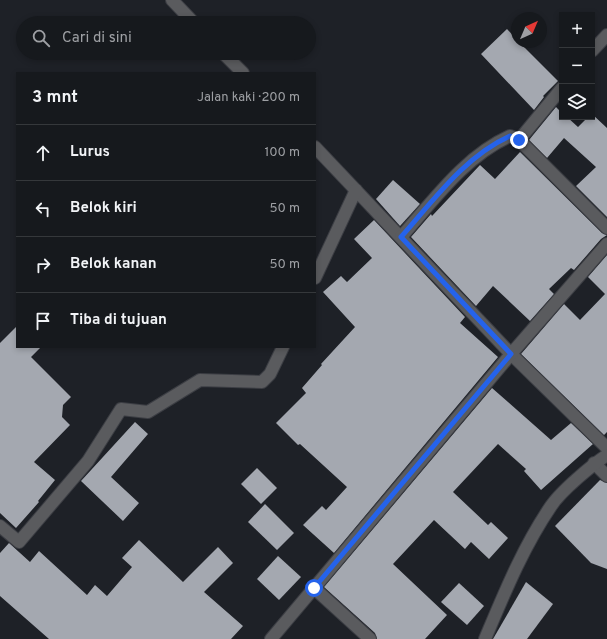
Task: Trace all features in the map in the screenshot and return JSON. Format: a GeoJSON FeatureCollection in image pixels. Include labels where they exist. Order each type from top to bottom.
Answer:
{"type":"FeatureCollection","features":[{"type":"Feature","properties":{"kind":"street"},"geometry":{"type":"LineString","coordinates":[[172,0],[187,16]]}},
{"type":"Feature","properties":{"kind":"street"},"geometry":{"type":"LineString","coordinates":[[595,48],[607,35]]}},
{"type":"Feature","properties":{"kind":"street"},"geometry":{"type":"LineString","coordinates":[[230,60],[242,72]]}},
{"type":"Feature","properties":{"kind":"street"},"geometry":{"type":"LineString","coordinates":[[519,140],[559,92]]}},
{"type":"Feature","properties":{"kind":"street"},"geometry":{"type":"LineString","coordinates":[[401,237],[449,183],[492,144],[510,136],[519,140],[607,228]]}},
{"type":"Feature","properties":{"kind":"street"},"geometry":{"type":"LineString","coordinates":[[316,148],[511,354],[607,448]]}},
{"type":"Feature","properties":{"kind":"street"},"geometry":{"type":"LineString","coordinates":[[316,276],[356,190]]}},
{"type":"Feature","properties":{"kind":"street"},"geometry":{"type":"LineString","coordinates":[[271,639],[511,354],[607,244]]}},
{"type":"Feature","properties":{"kind":"street"},"geometry":{"type":"LineString","coordinates":[[0,526],[19,542],[88,461],[121,409],[148,412],[200,380],[262,382],[270,374],[282,348]]}},
{"type":"Feature","properties":{"kind":"street"},"geometry":{"type":"LineString","coordinates":[[484,639],[515,568],[552,505],[594,463],[607,455]]}},
{"type":"Feature","properties":{"kind":"street"},"geometry":{"type":"LineString","coordinates":[[594,463],[607,476]]}},
{"type":"Feature","properties":{"kind":"street"},"geometry":{"type":"LineString","coordinates":[[314,588],[370,639]]}},
{"type":"Feature","properties":{"kind":"building"},"geometry":{"type":"Polygon","coordinates":[[[507,29],[511,33],[511,48],[525,48],[558,81],[543,96],[544,97],[534,110],[481,54],[507,29]]]}},
{"type":"Feature","properties":{"kind":"building"},"geometry":{"type":"Polygon","coordinates":[[[556,107],[559,110],[559,120],[570,120],[578,127],[585,120],[595,120],[595,117],[607,128],[607,217],[576,186],[596,167],[564,138],[547,158],[529,140],[556,107]]]}},
{"type":"Feature","properties":{"kind":"building"},"geometry":{"type":"Polygon","coordinates":[[[520,152],[602,233],[607,235],[601,239],[574,270],[571,268],[549,289],[554,294],[530,321],[493,286],[476,306],[411,237],[431,214],[432,216],[480,165],[495,179],[520,152]]]}},
{"type":"Feature","properties":{"kind":"building"},"geometry":{"type":"Polygon","coordinates":[[[393,180],[420,204],[400,226],[376,199],[393,180]]]}},
{"type":"Feature","properties":{"kind":"building"},"geometry":{"type":"Polygon","coordinates":[[[374,220],[465,317],[460,323],[498,357],[334,553],[303,525],[322,506],[326,510],[347,487],[300,444],[298,445],[276,423],[306,393],[302,388],[322,365],[321,364],[355,327],[323,292],[341,276],[347,282],[372,258],[354,239],[374,220]]]}},
{"type":"Feature","properties":{"kind":"building"},"geometry":{"type":"Polygon","coordinates":[[[607,255],[607,432],[604,435],[521,354],[564,304],[580,320],[605,294],[588,277],[607,255]]]}},
{"type":"Feature","properties":{"kind":"building"},"geometry":{"type":"Polygon","coordinates":[[[16,327],[16,348],[40,348],[31,357],[71,397],[63,405],[62,417],[70,425],[34,462],[55,480],[38,501],[39,502],[16,528],[0,513],[0,343],[16,327]]]}},
{"type":"Feature","properties":{"kind":"building"},"geometry":{"type":"Polygon","coordinates":[[[492,388],[551,440],[571,423],[593,444],[541,490],[524,471],[526,469],[498,444],[453,492],[488,525],[491,522],[508,538],[489,559],[471,542],[465,549],[434,520],[393,564],[447,615],[425,639],[377,639],[375,633],[324,587],[492,388]]]}},
{"type":"Feature","properties":{"kind":"building"},"geometry":{"type":"Polygon","coordinates":[[[135,422],[148,434],[111,477],[139,503],[123,521],[81,481],[135,422]]]}},
{"type":"Feature","properties":{"kind":"building"},"geometry":{"type":"Polygon","coordinates":[[[257,468],[277,488],[261,504],[241,484],[257,468]]]}},
{"type":"Feature","properties":{"kind":"building"},"geometry":{"type":"Polygon","coordinates":[[[600,480],[607,483],[607,569],[591,563],[555,526],[600,480]]]}},
{"type":"Feature","properties":{"kind":"building"},"geometry":{"type":"Polygon","coordinates":[[[265,504],[294,533],[277,550],[248,522],[265,504]]]}},
{"type":"Feature","properties":{"kind":"building"},"geometry":{"type":"Polygon","coordinates":[[[139,540],[183,582],[218,547],[233,563],[204,592],[243,626],[231,639],[49,639],[0,596],[0,553],[9,543],[30,562],[39,551],[87,595],[95,585],[107,596],[132,567],[122,558],[139,540]]]}},
{"type":"Feature","properties":{"kind":"building"},"geometry":{"type":"Polygon","coordinates":[[[278,556],[301,577],[279,600],[257,579],[278,556]]]}},
{"type":"Feature","properties":{"kind":"building"},"geometry":{"type":"Polygon","coordinates":[[[526,582],[553,604],[527,639],[493,639],[526,582]]]}},
{"type":"Feature","properties":{"kind":"building"},"geometry":{"type":"Polygon","coordinates":[[[459,583],[484,606],[467,625],[441,602],[459,583]]]}},
{"type":"Feature","properties":{"kind":"route"},"geometry":{"type":"LineString","coordinates":[[314,588],[511,354],[401,237],[449,183],[492,144],[510,136],[519,140]]}}]}
